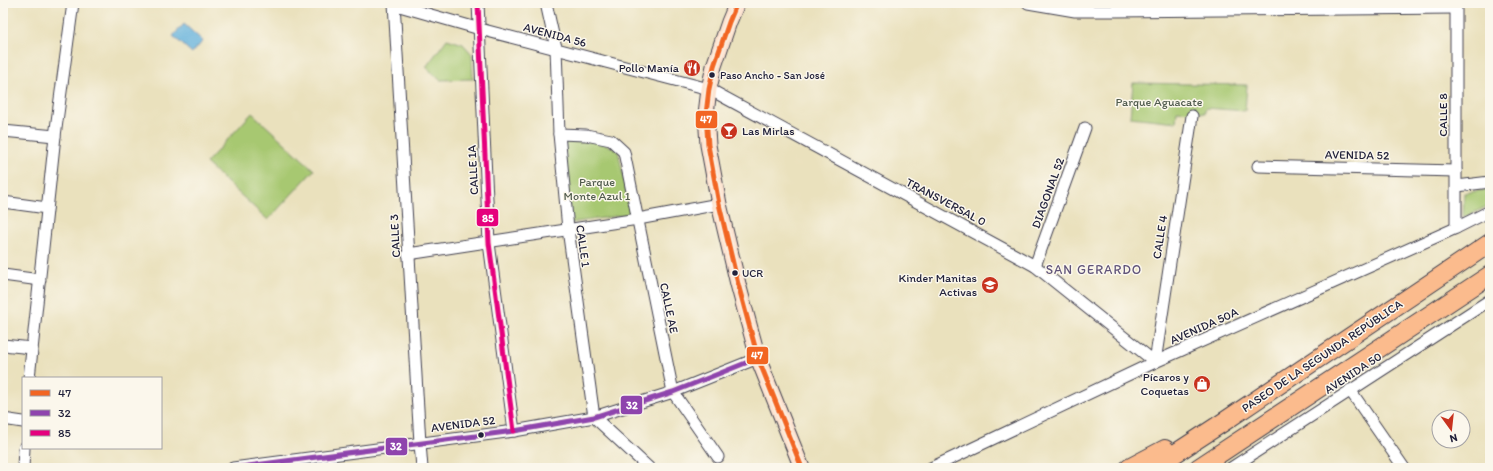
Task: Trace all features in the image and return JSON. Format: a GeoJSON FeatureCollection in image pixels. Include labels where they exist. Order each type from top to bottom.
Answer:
{"type":"FeatureCollection","features":[{"type":"Feature","properties":{"kind":"highway","name":"PASEO DE LA SEGUNDA REPÚBLICA"},"geometry":{"type":"LineString","coordinates":[[1152,468],[1222,423],[1490,243]]}},
{"type":"Feature","properties":{"kind":"highway","name":"PASEO DE LA SEGUNDA REPÚBLICA"},"geometry":{"type":"LineString","coordinates":[[1198,468],[1490,275]]}},
{"type":"Feature","properties":{"kind":"highway"},"geometry":{"type":"LineString","coordinates":[[1128,468],[1222,423]]}},
{"type":"Feature","properties":{"kind":"highway"},"geometry":{"type":"LineString","coordinates":[[1204,468],[1238,442]]}},
{"type":"Feature","properties":{"kind":"main road"},"geometry":{"type":"LineString","coordinates":[[737,3],[714,66],[709,89],[706,114],[708,144],[719,204],[758,358],[802,468]]}},
{"type":"Feature","properties":{"kind":"street"},"geometry":{"type":"LineString","coordinates":[[29,377],[55,136],[73,3]]}},
{"type":"Feature","properties":{"kind":"street","name":"CALLE 1A"},"geometry":{"type":"LineString","coordinates":[[478,3],[489,243],[514,431]]}},
{"type":"Feature","properties":{"kind":"street","name":"CALLE 1"},"geometry":{"type":"LineString","coordinates":[[546,3],[556,48],[558,134],[568,230],[594,417]]}},
{"type":"Feature","properties":{"kind":"street"},"geometry":{"type":"LineString","coordinates":[[1028,3],[1075,11],[1456,5]]}},
{"type":"Feature","properties":{"kind":"street","name":"AVENIDA 56"},"geometry":{"type":"LineString","coordinates":[[395,4],[480,29],[709,89]]}},
{"type":"Feature","properties":{"kind":"street","name":"CALLE 3"},"geometry":{"type":"LineString","coordinates":[[395,4],[408,254],[422,468]]}},
{"type":"Feature","properties":{"kind":"street","name":"CALLE 8"},"geometry":{"type":"LineString","coordinates":[[1456,5],[1456,228]]}},
{"type":"Feature","properties":{"kind":"street","name":"TRANSVERSAL 0"},"geometry":{"type":"LineString","coordinates":[[709,89],[1035,266],[1155,362]]}},
{"type":"Feature","properties":{"kind":"street","name":"CALLE 4"},"geometry":{"type":"LineString","coordinates":[[1155,362],[1192,116]]}},
{"type":"Feature","properties":{"kind":"street","name":"DIAGONAL 52"},"geometry":{"type":"LineString","coordinates":[[1035,266],[1085,128]]}},
{"type":"Feature","properties":{"kind":"street"},"geometry":{"type":"LineString","coordinates":[[3,130],[55,136]]}},
{"type":"Feature","properties":{"kind":"street","name":"CALLE AE"},"geometry":{"type":"LineString","coordinates":[[558,134],[586,135],[611,140],[624,152],[673,392],[718,457]]}},
{"type":"Feature","properties":{"kind":"street","name":"AVENIDA 52"},"geometry":{"type":"LineString","coordinates":[[1258,166],[1456,171]]}},
{"type":"Feature","properties":{"kind":"street"},"geometry":{"type":"LineString","coordinates":[[1457,186],[1490,182]]}},
{"type":"Feature","properties":{"kind":"street"},"geometry":{"type":"LineString","coordinates":[[3,202],[47,208]]}},
{"type":"Feature","properties":{"kind":"street"},"geometry":{"type":"LineString","coordinates":[[408,254],[489,243],[638,219],[719,204]]}},
{"type":"Feature","properties":{"kind":"street","name":"AVENIDA 50A"},"geometry":{"type":"LineString","coordinates":[[931,468],[1155,362],[1456,228],[1490,211]]}},
{"type":"Feature","properties":{"kind":"street"},"geometry":{"type":"LineString","coordinates":[[3,276],[40,280]]}},
{"type":"Feature","properties":{"kind":"street","name":"AVENIDA 50"},"geometry":{"type":"LineString","coordinates":[[1231,468],[1490,300]]}},
{"type":"Feature","properties":{"kind":"street"},"geometry":{"type":"LineString","coordinates":[[3,345],[32,348]]}},
{"type":"Feature","properties":{"kind":"street","name":"AVENIDA 52"},"geometry":{"type":"LineString","coordinates":[[233,468],[514,431],[594,417],[673,392],[758,358]]}},
{"type":"Feature","properties":{"kind":"street"},"geometry":{"type":"LineString","coordinates":[[1350,390],[1404,468]]}},
{"type":"Feature","properties":{"kind":"street"},"geometry":{"type":"LineString","coordinates":[[594,417],[649,468]]}},
{"type":"Feature","properties":{"kind":"street"},"geometry":{"type":"LineString","coordinates":[[3,419],[22,422]]}},
{"type":"Feature","properties":{"kind":"street"},"geometry":{"type":"LineString","coordinates":[[23,468],[24,449]]}},
{"type":"Feature","properties":{"kind":"green space"},"geometry":{"type":"Polygon","coordinates":[[[447,39],[463,44],[472,54],[473,79],[440,80],[426,67],[447,39]]]}},
{"type":"Feature","properties":{"kind":"green space","name":"Parque Aguacate"},"geometry":{"type":"Polygon","coordinates":[[[1133,83],[1247,85],[1245,111],[1206,108],[1205,113],[1177,111],[1176,122],[1130,117],[1133,83]]]}},
{"type":"Feature","properties":{"kind":"green space"},"geometry":{"type":"Polygon","coordinates":[[[252,113],[314,170],[268,220],[206,163],[252,113]]]}},
{"type":"Feature","properties":{"kind":"green space","name":"Parque Monte Azul 1"},"geometry":{"type":"Polygon","coordinates":[[[564,138],[599,143],[618,150],[631,214],[570,223],[564,138]]]}},
{"type":"Feature","properties":{"kind":"green space"},"geometry":{"type":"Polygon","coordinates":[[[1490,189],[1490,205],[1463,218],[1464,193],[1490,189]]]}},
{"type":"Feature","properties":{"kind":"water"},"geometry":{"type":"Polygon","coordinates":[[[184,24],[203,41],[192,53],[173,36],[184,24]]]}},
{"type":"Feature","properties":{"kind":"transit line","name":"85"},"geometry":{"type":"LineString","coordinates":[[478,3],[489,243],[514,431]]}},
{"type":"Feature","properties":{"kind":"transit line","name":"47"},"geometry":{"type":"LineString","coordinates":[[737,3],[714,66],[709,89],[706,114],[708,145],[719,204],[738,284],[758,358],[802,468]]}},
{"type":"Feature","properties":{"kind":"transit line","name":"32"},"geometry":{"type":"LineString","coordinates":[[233,468],[514,431],[594,417],[673,392],[758,358]]}},
{"type":"Feature","properties":{"kind":"place","name":"Pollo Manía"},"geometry":{"type":"Point","coordinates":[692,68]}},
{"type":"Feature","properties":{"kind":"place","name":"Paso Ancho - San José"},"geometry":{"type":"Point","coordinates":[712,75]}},
{"type":"Feature","properties":{"kind":"place","name":"Las Mirlas"},"geometry":{"type":"Point","coordinates":[729,131]}},
{"type":"Feature","properties":{"kind":"place","name":"UCR"},"geometry":{"type":"Point","coordinates":[735,273]}},
{"type":"Feature","properties":{"kind":"place","name":"Kinder Manitas Activas"},"geometry":{"type":"Point","coordinates":[990,285]}},
{"type":"Feature","properties":{"kind":"place","name":"Pícaros y Coquetas"},"geometry":{"type":"Point","coordinates":[1202,384]}},
{"type":"Feature","properties":{"kind":"district","name":"SAN GERARDO"},"geometry":{"type":"Point","coordinates":[1094,269]}}]}
